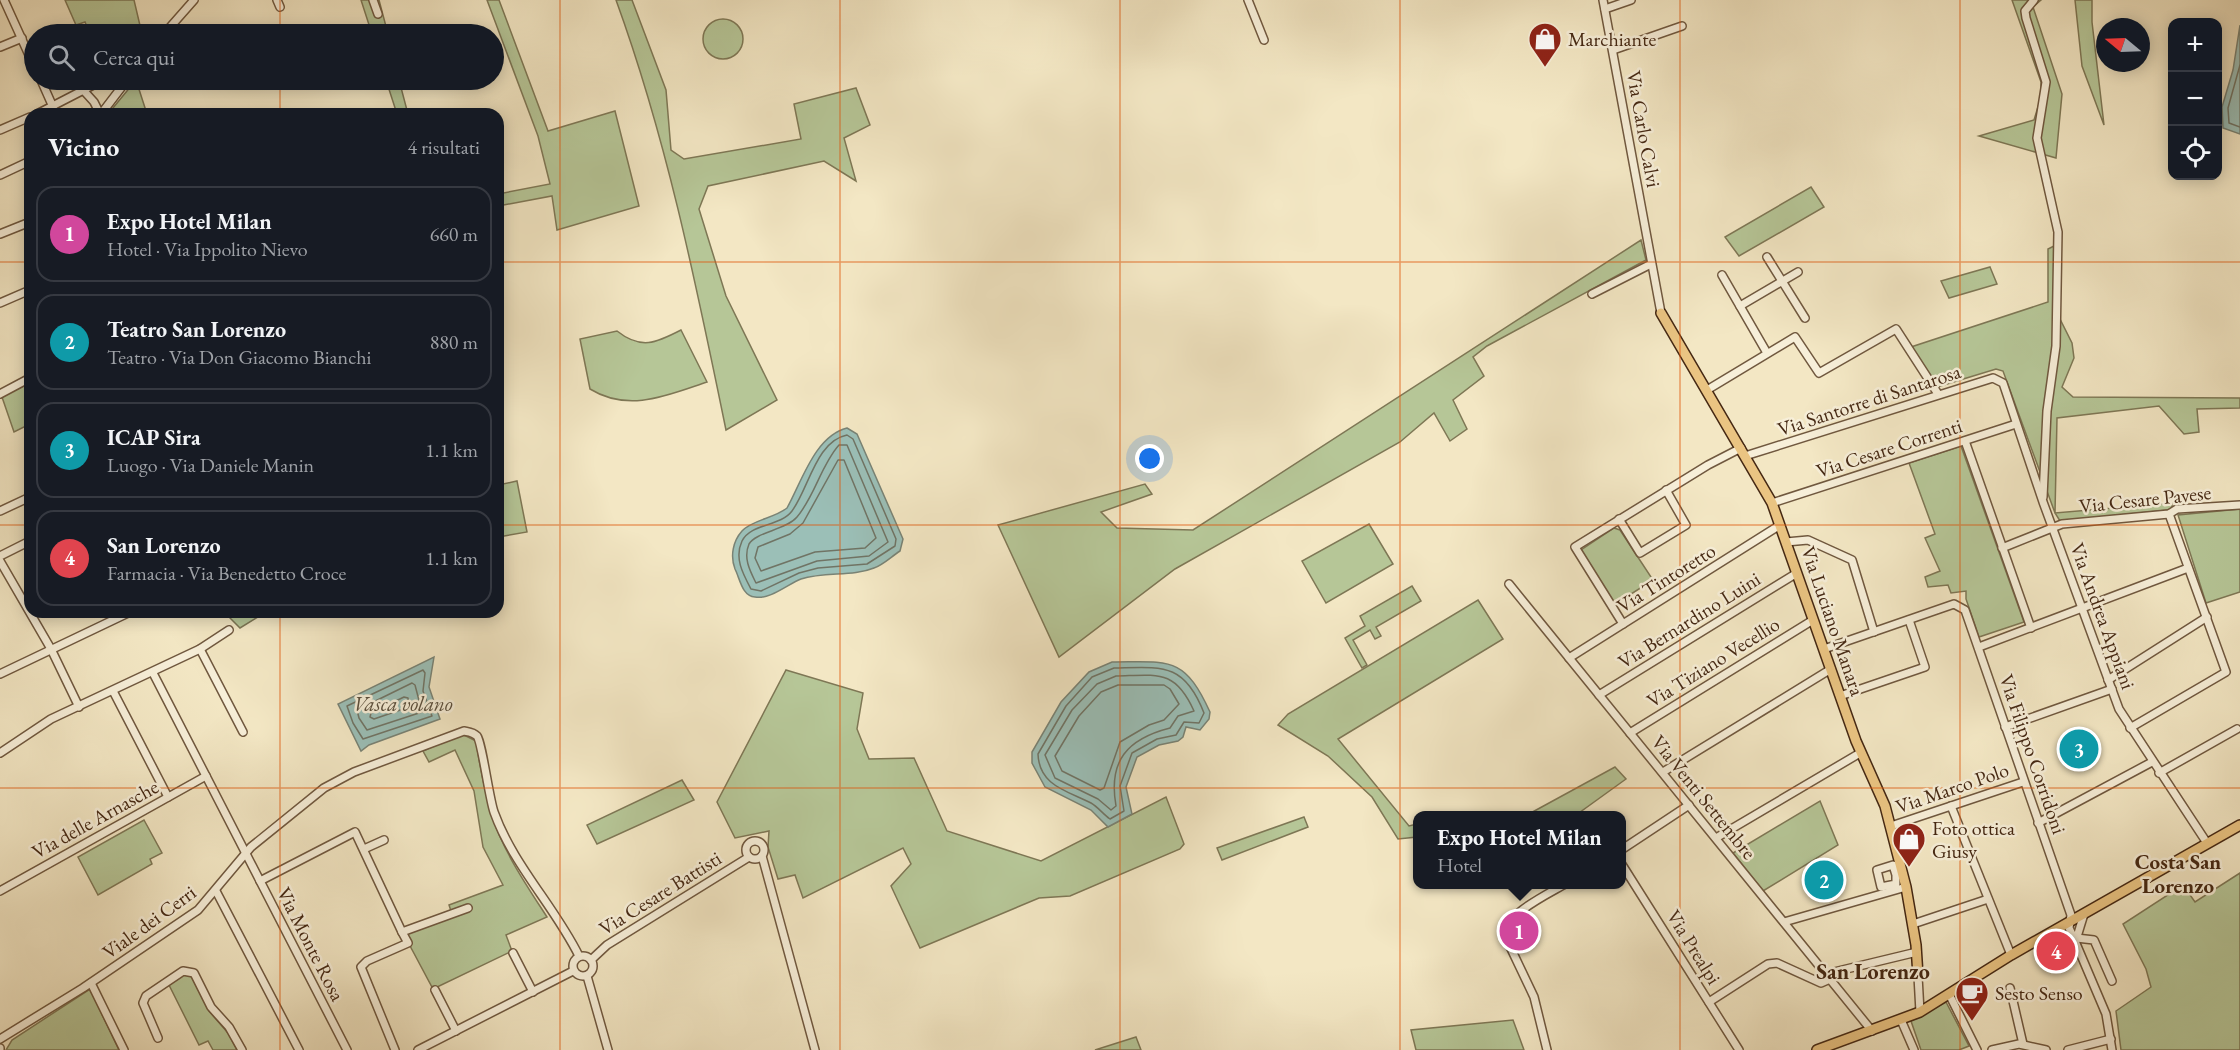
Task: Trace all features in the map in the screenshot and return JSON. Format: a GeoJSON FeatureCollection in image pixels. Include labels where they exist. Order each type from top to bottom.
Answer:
{"type":"FeatureCollection","features":[{"type":"Feature","properties":{"kind":"main road","name":"Via Luciano Manara"},"geometry":{"type":"LineString","coordinates":[[1661,313],[1772,503],[1860,753],[1885,806],[1891,826],[1899,875],[1906,887],[1917,952],[1918,976]]}},
{"type":"Feature","properties":{"kind":"main road"},"geometry":{"type":"LineString","coordinates":[[1817,1050],[1920,1012],[2011,955],[2240,825]]}},
{"type":"Feature","properties":{"kind":"street"},"geometry":{"type":"LineString","coordinates":[[4,0],[24,43]]}},
{"type":"Feature","properties":{"kind":"street"},"geometry":{"type":"LineString","coordinates":[[173,24],[194,0]]}},
{"type":"Feature","properties":{"kind":"street"},"geometry":{"type":"LineString","coordinates":[[373,0],[378,14]]}},
{"type":"Feature","properties":{"kind":"street"},"geometry":{"type":"LineString","coordinates":[[1248,0],[1264,40]]}},
{"type":"Feature","properties":{"kind":"street","name":"Via Carlo Calvi"},"geometry":{"type":"LineString","coordinates":[[1603,0],[1651,264]]}},
{"type":"Feature","properties":{"kind":"street"},"geometry":{"type":"LineString","coordinates":[[1605,9],[1631,0]]}},
{"type":"Feature","properties":{"kind":"street"},"geometry":{"type":"LineString","coordinates":[[2034,0],[2025,11],[2025,18],[2046,88],[2037,127],[2038,148],[2058,232],[2056,346],[2047,411],[2043,502]]}},
{"type":"Feature","properties":{"kind":"street"},"geometry":{"type":"LineString","coordinates":[[1613,50],[1682,26]]}},
{"type":"Feature","properties":{"kind":"street"},"geometry":{"type":"LineString","coordinates":[[0,46],[22,38]]}},
{"type":"Feature","properties":{"kind":"street"},"geometry":{"type":"LineString","coordinates":[[46,90],[53,106]]}},
{"type":"Feature","properties":{"kind":"street"},"geometry":{"type":"LineString","coordinates":[[105,108],[120,90]]}},
{"type":"Feature","properties":{"kind":"street"},"geometry":{"type":"LineString","coordinates":[[49,108],[84,91],[97,108]]}},
{"type":"Feature","properties":{"kind":"street"},"geometry":{"type":"LineString","coordinates":[[0,130],[24,120]]}},
{"type":"Feature","properties":{"kind":"street"},"geometry":{"type":"LineString","coordinates":[[0,175],[24,164]]}},
{"type":"Feature","properties":{"kind":"street"},"geometry":{"type":"LineString","coordinates":[[0,234],[24,224]]}},
{"type":"Feature","properties":{"kind":"street"},"geometry":{"type":"LineString","coordinates":[[1767,257],[1805,318]]}},
{"type":"Feature","properties":{"kind":"street"},"geometry":{"type":"LineString","coordinates":[[1592,294],[1651,264]]}},
{"type":"Feature","properties":{"kind":"street","name":"Via Luciano Manara"},"geometry":{"type":"LineString","coordinates":[[1651,264],[1661,313]]}},
{"type":"Feature","properties":{"kind":"street"},"geometry":{"type":"LineString","coordinates":[[1740,306],[1798,272]]}},
{"type":"Feature","properties":{"kind":"street"},"geometry":{"type":"LineString","coordinates":[[1722,274],[1767,353]]}},
{"type":"Feature","properties":{"kind":"street"},"geometry":{"type":"LineString","coordinates":[[0,303],[24,293]]}},
{"type":"Feature","properties":{"kind":"street"},"geometry":{"type":"LineString","coordinates":[[1707,390],[1795,337],[1819,373],[1896,329],[1938,394]]}},
{"type":"Feature","properties":{"kind":"street","name":"Via Santorre di Santarosa"},"geometry":{"type":"LineString","coordinates":[[1623,624],[1575,547],[1619,519],[1666,490],[1743,452],[1993,378],[2002,383]]}},
{"type":"Feature","properties":{"kind":"street"},"geometry":{"type":"LineString","coordinates":[[0,394],[24,381]]}},
{"type":"Feature","properties":{"kind":"street","name":"Via Andrea Appiani"},"geometry":{"type":"LineString","coordinates":[[2002,383],[2112,689],[2130,728],[2207,843]]}},
{"type":"Feature","properties":{"kind":"street","name":"Via Cesare Correnti"},"geometry":{"type":"LineString","coordinates":[[1772,503],[2016,424]]}},
{"type":"Feature","properties":{"kind":"street"},"geometry":{"type":"LineString","coordinates":[[1965,441],[2031,628]]}},
{"type":"Feature","properties":{"kind":"street"},"geometry":{"type":"LineString","coordinates":[[1619,519],[1640,553],[1686,525],[1666,490]]}},
{"type":"Feature","properties":{"kind":"street"},"geometry":{"type":"LineString","coordinates":[[0,511],[24,500]]}},
{"type":"Feature","properties":{"kind":"street","name":"Via Cesare Pavese"},"geometry":{"type":"LineString","coordinates":[[2002,548],[2062,524],[2169,514],[2176,510],[2240,505]]}},
{"type":"Feature","properties":{"kind":"street"},"geometry":{"type":"LineString","coordinates":[[2130,728],[2226,672],[2169,514]]}},
{"type":"Feature","properties":{"kind":"street","name":"Via Tintoretto"},"geometry":{"type":"LineString","coordinates":[[1569,658],[1780,525]]}},
{"type":"Feature","properties":{"kind":"street"},"geometry":{"type":"LineString","coordinates":[[1786,542],[1808,540],[1852,560],[1874,632]]}},
{"type":"Feature","properties":{"kind":"street"},"geometry":{"type":"LineString","coordinates":[[0,556],[24,544]]}},
{"type":"Feature","properties":{"kind":"street"},"geometry":{"type":"LineString","coordinates":[[0,561],[24,603]]}},
{"type":"Feature","properties":{"kind":"street"},"geometry":{"type":"LineString","coordinates":[[1979,647],[2188,568]]}},
{"type":"Feature","properties":{"kind":"street","name":"Via Bernardino Luini"},"geometry":{"type":"LineString","coordinates":[[1599,695],[1797,573]]}},
{"type":"Feature","properties":{"kind":"street","name":"Via Venti Settembre"},"geometry":{"type":"LineString","coordinates":[[1509,584],[1872,1031]]}},
{"type":"Feature","properties":{"kind":"street","name":"Via Filippo Corridoni"},"geometry":{"type":"LineString","coordinates":[[1909,620],[1954,604],[1965,609],[2072,921]]}},
{"type":"Feature","properties":{"kind":"street"},"geometry":{"type":"LineString","coordinates":[[2108,680],[2207,617]]}},
{"type":"Feature","properties":{"kind":"street"},"geometry":{"type":"LineString","coordinates":[[33,618],[79,707]]}},
{"type":"Feature","properties":{"kind":"street"},"geometry":{"type":"LineString","coordinates":[[0,674],[118,618]]}},
{"type":"Feature","properties":{"kind":"street","name":"Via Tiziano Vecellio"},"geometry":{"type":"LineString","coordinates":[[1630,733],[1814,620]]}},
{"type":"Feature","properties":{"kind":"street"},"geometry":{"type":"LineString","coordinates":[[1824,649],[1909,620],[1924,667],[1840,696]]}},
{"type":"Feature","properties":{"kind":"street"},"geometry":{"type":"LineString","coordinates":[[0,753],[51,719],[200,650],[229,630]]}},
{"type":"Feature","properties":{"kind":"street"},"geometry":{"type":"LineString","coordinates":[[200,650],[243,732]]}},
{"type":"Feature","properties":{"kind":"street"},"geometry":{"type":"LineString","coordinates":[[1663,772],[1831,669]]}},
{"type":"Feature","properties":{"kind":"street","name":"Via Monte Rosa"},"geometry":{"type":"LineString","coordinates":[[153,673],[347,1050]]}},
{"type":"Feature","properties":{"kind":"street"},"geometry":{"type":"LineString","coordinates":[[2005,727],[2112,689]]}},
{"type":"Feature","properties":{"kind":"street"},"geometry":{"type":"LineString","coordinates":[[113,691],[168,798]]}},
{"type":"Feature","properties":{"kind":"street"},"geometry":{"type":"LineString","coordinates":[[2159,773],[2237,729]]}},
{"type":"Feature","properties":{"kind":"street","name":"Viale dei Cerri"},"geometry":{"type":"LineString","coordinates":[[2,1039],[91,983],[198,910],[246,853],[314,795],[334,782],[459,732],[471,732],[478,737],[487,788],[499,825],[579,956]]}},
{"type":"Feature","properties":{"kind":"street"},"geometry":{"type":"LineString","coordinates":[[1716,838],[1860,753]]}},
{"type":"Feature","properties":{"kind":"street"},"geometry":{"type":"LineString","coordinates":[[2038,823],[2152,762]]}},
{"type":"Feature","properties":{"kind":"street","name":"Via delle Arnasche"},"geometry":{"type":"LineString","coordinates":[[0,891],[206,776]]}},
{"type":"Feature","properties":{"kind":"street","name":"Via Marco Polo"},"geometry":{"type":"LineString","coordinates":[[1891,826],[2023,782]]}},
{"type":"Feature","properties":{"kind":"street"},"geometry":{"type":"LineString","coordinates":[[1626,847],[1689,805]]}},
{"type":"Feature","properties":{"kind":"street"},"geometry":{"type":"LineString","coordinates":[[1951,806],[2011,955]]}},
{"type":"Feature","properties":{"kind":"street"},"geometry":{"type":"LineString","coordinates":[[260,881],[350,832],[357,833],[408,943],[367,961],[361,967],[395,1050]]}},
{"type":"Feature","properties":{"kind":"street"},"geometry":{"type":"LineString","coordinates":[[364,849],[384,840]]}},
{"type":"Feature","properties":{"kind":"street"},"geometry":{"type":"LineString","coordinates":[[762,856],[754,859],[749,857],[746,848],[755,841],[764,848],[762,856],[815,1050]]}},
{"type":"Feature","properties":{"kind":"street","name":"Via Cesare Battisti"},"geometry":{"type":"LineString","coordinates":[[591,960],[607,945],[749,857]]}},
{"type":"Feature","properties":{"kind":"street","name":"Via Prealpi"},"geometry":{"type":"LineString","coordinates":[[1626,871],[1739,1050]]}},
{"type":"Feature","properties":{"kind":"street"},"geometry":{"type":"LineString","coordinates":[[1784,922],[1906,887]]}},
{"type":"Feature","properties":{"kind":"street"},"geometry":{"type":"LineString","coordinates":[[1547,1050],[1534,997],[1505,936],[1505,929],[1509,922],[1523,910],[1558,889]]}},
{"type":"Feature","properties":{"kind":"street"},"geometry":{"type":"LineString","coordinates":[[216,891],[298,1050]]}},
{"type":"Feature","properties":{"kind":"street"},"geometry":{"type":"LineString","coordinates":[[1913,924],[1988,899]]}},
{"type":"Feature","properties":{"kind":"street"},"geometry":{"type":"LineString","coordinates":[[402,932],[468,908]]}},
{"type":"Feature","properties":{"kind":"street"},"geometry":{"type":"LineString","coordinates":[[2076,940],[2085,913]]}},
{"type":"Feature","properties":{"kind":"street"},"geometry":{"type":"LineString","coordinates":[[2072,921],[2078,931]]}},
{"type":"Feature","properties":{"kind":"street"},"geometry":{"type":"LineString","coordinates":[[2072,921],[2069,927],[2106,1014],[2112,1050]]}},
{"type":"Feature","properties":{"kind":"street"},"geometry":{"type":"LineString","coordinates":[[2046,935],[2059,934],[2076,940],[2094,940],[2112,981]]}},
{"type":"Feature","properties":{"kind":"street"},"geometry":{"type":"LineString","coordinates":[[1709,1002],[1768,964],[1777,963],[1816,982],[1825,982],[1834,972],[1917,952]]}},
{"type":"Feature","properties":{"kind":"street"},"geometry":{"type":"LineString","coordinates":[[513,953],[533,992]]}},
{"type":"Feature","properties":{"kind":"street"},"geometry":{"type":"LineString","coordinates":[[579,956],[591,960],[593,969],[587,976],[581,977],[573,971],[572,964],[579,956]]}},
{"type":"Feature","properties":{"kind":"street"},"geometry":{"type":"LineString","coordinates":[[158,1038],[143,1003],[146,996],[183,971],[189,970],[194,973],[211,1007],[229,1027],[242,1050]]}},
{"type":"Feature","properties":{"kind":"street"},"geometry":{"type":"LineString","coordinates":[[418,1050],[573,971]]}},
{"type":"Feature","properties":{"kind":"street"},"geometry":{"type":"LineString","coordinates":[[587,976],[608,1050]]}},
{"type":"Feature","properties":{"kind":"street","name":"Via Luciano Manara"},"geometry":{"type":"LineString","coordinates":[[1918,976],[1920,1012]]}},
{"type":"Feature","properties":{"kind":"street"},"geometry":{"type":"LineString","coordinates":[[91,983],[124,1050]]}},
{"type":"Feature","properties":{"kind":"street"},"geometry":{"type":"LineString","coordinates":[[2010,988],[2023,1044]]}},
{"type":"Feature","properties":{"kind":"street"},"geometry":{"type":"LineString","coordinates":[[435,990],[456,1031]]}},
{"type":"Feature","properties":{"kind":"street"},"geometry":{"type":"LineString","coordinates":[[1949,994],[1977,1050]]}},
{"type":"Feature","properties":{"kind":"street"},"geometry":{"type":"LineString","coordinates":[[1902,1020],[1914,1050]]}},
{"type":"Feature","properties":{"kind":"street"},"geometry":{"type":"LineString","coordinates":[[0,1048],[2,1039]]}},
{"type":"Feature","properties":{"kind":"street"},"geometry":{"type":"LineString","coordinates":[[2068,1050],[2111,1039]]}},
{"type":"Feature","properties":{"kind":"street"},"geometry":{"type":"LineString","coordinates":[[1992,1050],[2023,1044],[2046,1050]]}},
{"type":"Feature","properties":{"kind":"green space"},"geometry":{"type":"Polygon","coordinates":[[[65,0],[134,0],[140,24],[86,24],[85,22],[76,24],[65,0]]]}},
{"type":"Feature","properties":{"kind":"green space"},"geometry":{"type":"Polygon","coordinates":[[[361,0],[379,0],[385,24],[369,24],[361,0]]]}},
{"type":"Feature","properties":{"kind":"green space"},"geometry":{"type":"Polygon","coordinates":[[[487,0],[499,0],[548,131],[615,111],[639,206],[557,230],[552,196],[504,205],[504,193],[550,184],[538,136],[504,45],[504,24],[496,24],[487,0]]]}},
{"type":"Feature","properties":{"kind":"green space"},"geometry":{"type":"Polygon","coordinates":[[[616,0],[632,0],[666,90],[671,150],[684,159],[801,139],[794,104],[856,88],[870,125],[844,138],[856,181],[824,161],[708,186],[699,209],[726,296],[777,400],[726,430],[679,213],[650,106],[616,0]]]}},
{"type":"Feature","properties":{"kind":"green space"},"geometry":{"type":"Polygon","coordinates":[[[2012,0],[2041,0],[2033,7],[2062,94],[2056,158],[1979,136],[2034,120],[2041,97],[2041,82],[2012,0]]]}},
{"type":"Feature","properties":{"kind":"green space"},"geometry":{"type":"Polygon","coordinates":[[[2075,0],[2092,0],[2096,72],[2098,72],[2104,125],[2082,66],[2075,0]]]}},
{"type":"Feature","properties":{"kind":"green space"},"geometry":{"type":"Polygon","coordinates":[[[723,19],[731,20],[737,25],[742,31],[742,47],[737,53],[731,58],[723,59],[715,58],[709,53],[704,47],[703,39],[704,31],[709,25],[715,20],[723,19]]]}},
{"type":"Feature","properties":{"kind":"green space"},"geometry":{"type":"Polygon","coordinates":[[[128,90],[139,90],[145,108],[113,108],[128,90]]]}},
{"type":"Feature","properties":{"kind":"green space"},"geometry":{"type":"Polygon","coordinates":[[[389,90],[402,90],[406,108],[395,108],[389,90]]]}},
{"type":"Feature","properties":{"kind":"green space"},"geometry":{"type":"Polygon","coordinates":[[[1811,187],[1824,207],[1739,256],[1725,237],[1811,187]]]}},
{"type":"Feature","properties":{"kind":"green space"},"geometry":{"type":"Polygon","coordinates":[[[1641,240],[1646,260],[1487,346],[1473,357],[1484,376],[1453,400],[1467,429],[1450,441],[1434,413],[1400,442],[1175,569],[1059,657],[998,525],[1145,484],[1152,494],[1101,512],[1117,528],[1193,530],[1641,240]]]}},
{"type":"Feature","properties":{"kind":"green space"},"geometry":{"type":"Polygon","coordinates":[[[2058,244],[2060,319],[2072,343],[2074,358],[2062,387],[2073,397],[2240,398],[2240,408],[2197,409],[2199,432],[2184,434],[2159,406],[2057,418],[2055,513],[2003,371],[1996,369],[1937,387],[1911,347],[2048,302],[2048,249],[2058,244]]]}},
{"type":"Feature","properties":{"kind":"green space"},"geometry":{"type":"Polygon","coordinates":[[[1990,267],[1997,284],[1949,298],[1941,281],[1990,267]]]}},
{"type":"Feature","properties":{"kind":"green space"},"geometry":{"type":"Polygon","coordinates":[[[681,330],[707,382],[663,396],[634,401],[619,400],[590,389],[580,339],[617,331],[634,341],[649,342],[681,330]]]}},
{"type":"Feature","properties":{"kind":"green space"},"geometry":{"type":"Polygon","coordinates":[[[24,385],[24,427],[14,432],[2,397],[24,385]]]}},
{"type":"Feature","properties":{"kind":"green space"},"geometry":{"type":"Polygon","coordinates":[[[1961,446],[2024,622],[1979,637],[1966,599],[1966,591],[1951,593],[1948,585],[1928,587],[1925,577],[1940,571],[1925,538],[1935,534],[1909,463],[1961,446]]]}},
{"type":"Feature","properties":{"kind":"green space"},"geometry":{"type":"Polygon","coordinates":[[[517,481],[527,532],[504,536],[504,484],[517,481]]]}},
{"type":"Feature","properties":{"kind":"green space"},"geometry":{"type":"Polygon","coordinates":[[[2172,503],[2172,509],[2168,510],[2060,521],[2055,513],[2172,503]]]}},
{"type":"Feature","properties":{"kind":"green space"},"geometry":{"type":"Polygon","coordinates":[[[2240,509],[2240,592],[2206,603],[2178,515],[2240,509]]]}},
{"type":"Feature","properties":{"kind":"green space"},"geometry":{"type":"Polygon","coordinates":[[[1369,524],[1393,564],[1326,603],[1302,561],[1369,524]]]}},
{"type":"Feature","properties":{"kind":"green space"},"geometry":{"type":"Polygon","coordinates":[[[1614,528],[1620,530],[1653,580],[1614,605],[1581,550],[1614,528]]]}},
{"type":"Feature","properties":{"kind":"green space"},"geometry":{"type":"Polygon","coordinates":[[[1412,586],[1421,601],[1376,627],[1381,636],[1375,639],[1370,630],[1353,640],[1367,665],[1362,668],[1345,638],[1365,626],[1360,616],[1412,586]]]}},
{"type":"Feature","properties":{"kind":"green space"},"geometry":{"type":"Polygon","coordinates":[[[1478,600],[1503,639],[1338,739],[1409,826],[1413,825],[1413,837],[1398,839],[1372,797],[1328,756],[1278,725],[1288,714],[1478,600]]]}},
{"type":"Feature","properties":{"kind":"green space"},"geometry":{"type":"Polygon","coordinates":[[[230,618],[256,618],[240,628],[230,618]]]}},
{"type":"Feature","properties":{"kind":"green space"},"geometry":{"type":"Polygon","coordinates":[[[786,670],[863,693],[857,729],[869,759],[914,758],[947,831],[1041,861],[1166,797],[1184,844],[1180,849],[1070,896],[1039,898],[920,948],[891,886],[911,864],[903,848],[803,898],[795,875],[778,879],[768,847],[769,831],[735,838],[717,802],[786,670]]]}},
{"type":"Feature","properties":{"kind":"green space"},"geometry":{"type":"Polygon","coordinates":[[[458,735],[464,735],[476,741],[485,790],[498,832],[517,870],[547,917],[506,935],[512,951],[433,989],[401,929],[451,911],[449,905],[503,885],[483,847],[474,791],[455,750],[429,762],[423,751],[458,735]]]}},
{"type":"Feature","properties":{"kind":"green space"},"geometry":{"type":"Polygon","coordinates":[[[1615,767],[1626,779],[1582,811],[1534,811],[1615,767]]]}},
{"type":"Feature","properties":{"kind":"green space"},"geometry":{"type":"Polygon","coordinates":[[[682,780],[694,800],[597,844],[587,825],[682,780]]]}},
{"type":"Feature","properties":{"kind":"green space"},"geometry":{"type":"Polygon","coordinates":[[[1820,801],[1838,845],[1763,891],[1733,853],[1820,801]]]}},
{"type":"Feature","properties":{"kind":"green space"},"geometry":{"type":"Polygon","coordinates":[[[1304,817],[1308,827],[1222,860],[1217,848],[1304,817]]]}},
{"type":"Feature","properties":{"kind":"green space"},"geometry":{"type":"Polygon","coordinates":[[[144,820],[162,853],[150,859],[152,864],[98,895],[78,857],[144,820]]]}},
{"type":"Feature","properties":{"kind":"green space"},"geometry":{"type":"Polygon","coordinates":[[[2240,873],[2240,1050],[2121,1050],[2116,1011],[2151,987],[2146,969],[2123,924],[2183,885],[2195,902],[2240,873]]]}},
{"type":"Feature","properties":{"kind":"green space"},"geometry":{"type":"Polygon","coordinates":[[[185,974],[192,977],[209,1011],[228,1033],[237,1050],[213,1050],[208,1041],[199,1045],[169,985],[185,974]]]}},
{"type":"Feature","properties":{"kind":"green space"},"geometry":{"type":"Polygon","coordinates":[[[90,989],[119,1050],[6,1050],[12,1040],[90,989]]]}},
{"type":"Feature","properties":{"kind":"green space"},"geometry":{"type":"Polygon","coordinates":[[[1946,1002],[1969,1046],[1959,1050],[1921,1050],[1911,1021],[1946,1002]]]}},
{"type":"Feature","properties":{"kind":"green space"},"geometry":{"type":"Polygon","coordinates":[[[1513,1020],[1524,1050],[1416,1050],[1411,1030],[1513,1020]]]}},
{"type":"Feature","properties":{"kind":"green space"},"geometry":{"type":"Polygon","coordinates":[[[1136,1037],[1141,1050],[1095,1050],[1136,1037]]]}},
{"type":"Feature","properties":{"kind":"water"},"geometry":{"type":"Polygon","coordinates":[[[2240,25],[2240,134],[2223,128],[2222,107],[2233,70],[2240,25]]]}},
{"type":"Feature","properties":{"kind":"water"},"geometry":{"type":"Polygon","coordinates":[[[847,428],[857,434],[903,539],[900,551],[881,565],[866,571],[801,579],[767,596],[755,597],[747,594],[733,564],[736,539],[746,527],[787,508],[818,450],[826,440],[847,428]]]}},
{"type":"Feature","properties":{"kind":"water","name":"Vasca volano"},"geometry":{"type":"Polygon","coordinates":[[[434,657],[429,687],[440,719],[369,745],[361,751],[338,704],[434,657]]]}},
{"type":"Feature","properties":{"kind":"water"},"geometry":{"type":"Polygon","coordinates":[[[1112,662],[1161,663],[1183,671],[1201,693],[1210,712],[1209,719],[1200,730],[1186,727],[1183,737],[1178,741],[1159,745],[1137,757],[1126,787],[1132,814],[1108,827],[1091,810],[1045,787],[1032,763],[1032,752],[1061,702],[1089,672],[1112,662]]]}},
{"type":"Feature","properties":{"kind":"place","name":"Marchiante"},"geometry":{"type":"Point","coordinates":[1545,68]}},
{"type":"Feature","properties":{"kind":"place","name":"ICAP Sira"},"geometry":{"type":"Point","coordinates":[2079,749]}},
{"type":"Feature","properties":{"kind":"place","name":"Foto ottica Giusy"},"geometry":{"type":"Point","coordinates":[1909,868]}},
{"type":"Feature","properties":{"kind":"place","name":"Teatro San Lorenzo"},"geometry":{"type":"Point","coordinates":[1824,880]}},
{"type":"Feature","properties":{"kind":"place","name":"Expo Hotel Milan"},"geometry":{"type":"Point","coordinates":[1519,931]}},
{"type":"Feature","properties":{"kind":"place","name":"San Lorenzo"},"geometry":{"type":"Point","coordinates":[2056,951]}},
{"type":"Feature","properties":{"kind":"place","name":"Sesto Senso"},"geometry":{"type":"Point","coordinates":[1972,1022]}},
{"type":"Feature","properties":{"kind":"district","name":"Costa San Lorenzo"},"geometry":{"type":"Point","coordinates":[2178,873]}},
{"type":"Feature","properties":{"kind":"district","name":"San Lorenzo"},"geometry":{"type":"Point","coordinates":[1873,971]}}]}
